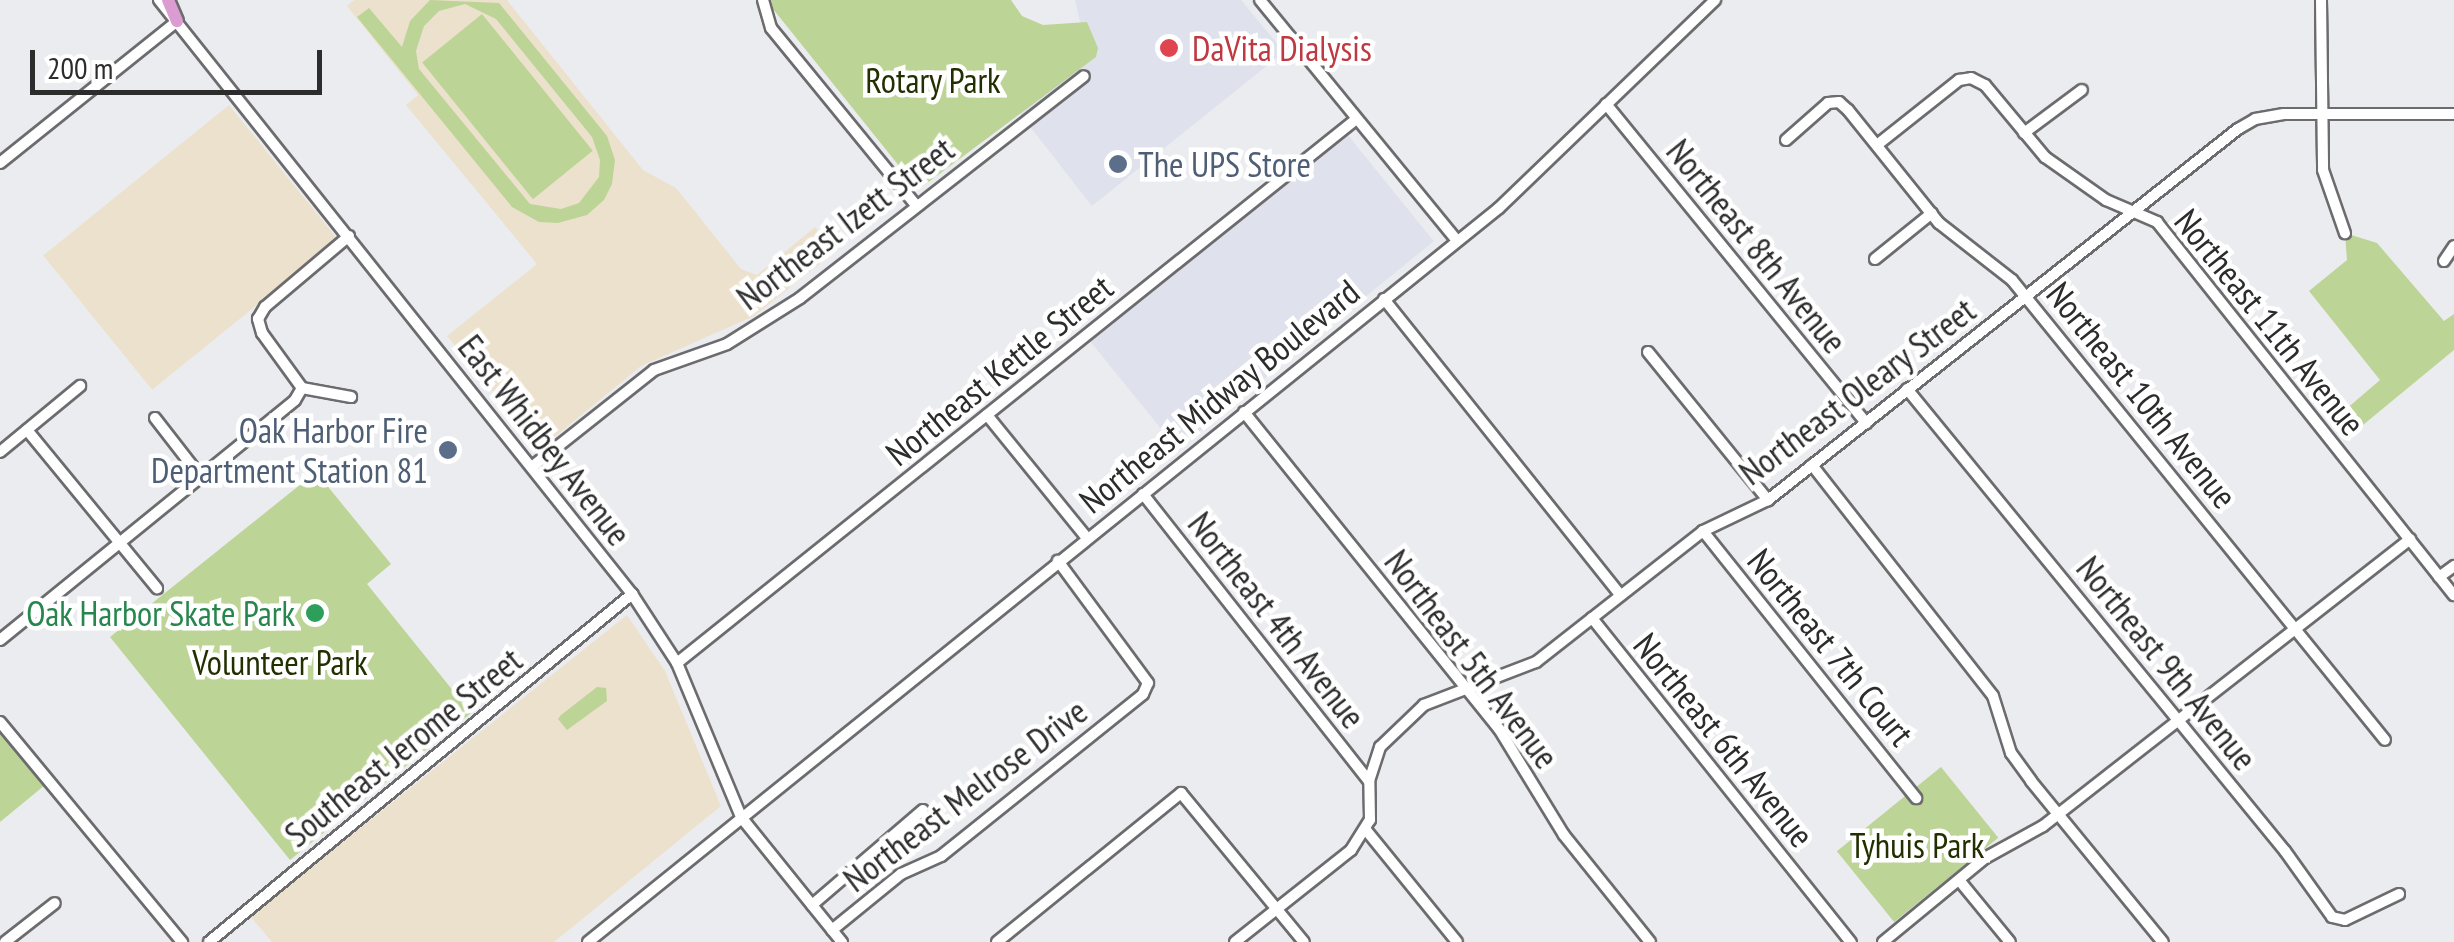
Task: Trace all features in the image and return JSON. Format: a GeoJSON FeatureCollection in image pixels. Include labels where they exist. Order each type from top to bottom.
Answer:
{"type":"FeatureCollection","features":[{"type":"Feature","properties":{"kind":"main road"},"geometry":{"type":"LineString","coordinates":[[168,0],[177,21]]}},
{"type":"Feature","properties":{"kind":"street","name":"East Whidbey Avenue"},"geometry":{"type":"LineString","coordinates":[[159,0],[632,594],[676,663],[740,816],[842,942]]}},
{"type":"Feature","properties":{"kind":"street"},"geometry":{"type":"LineString","coordinates":[[764,0],[771,28],[916,205]]}},
{"type":"Feature","properties":{"kind":"street"},"geometry":{"type":"LineString","coordinates":[[1260,0],[1456,242]]}},
{"type":"Feature","properties":{"kind":"street","name":"Northeast Midway Boulevard"},"geometry":{"type":"LineString","coordinates":[[588,942],[1499,208],[1715,0]]}},
{"type":"Feature","properties":{"kind":"street"},"geometry":{"type":"LineString","coordinates":[[2320,0],[2325,112],[2323,170],[2345,233]]}},
{"type":"Feature","properties":{"kind":"street"},"geometry":{"type":"LineString","coordinates":[[0,163],[177,21]]}},
{"type":"Feature","properties":{"kind":"street","name":"Northeast Izett Street"},"geometry":{"type":"LineString","coordinates":[[532,466],[654,370],[727,344],[796,301],[1084,76]]}},
{"type":"Feature","properties":{"kind":"street","name":"Northeast 11th Avenue"},"geometry":{"type":"LineString","coordinates":[[1877,145],[1959,80],[1971,78],[1985,85],[2024,133],[2070,176],[2106,200],[2158,222],[2454,595]]}},
{"type":"Feature","properties":{"kind":"street"},"geometry":{"type":"LineString","coordinates":[[2024,133],[2082,90]]}},
{"type":"Feature","properties":{"kind":"street","name":"Northeast 10th Avenue"},"geometry":{"type":"LineString","coordinates":[[1786,140],[1828,104],[1839,102],[1958,242],[1999,268],[2026,296],[2385,740]]}},
{"type":"Feature","properties":{"kind":"street","name":"Northeast 8th Avenue"},"geometry":{"type":"LineString","coordinates":[[1606,104],[1866,423]]}},
{"type":"Feature","properties":{"kind":"street","name":"Northeast Oleary Street"},"geometry":{"type":"LineString","coordinates":[[1366,830],[1369,780],[1380,746],[1436,697],[1536,662],[1703,531],[1768,500],[2255,119],[2325,112],[2454,114]]}},
{"type":"Feature","properties":{"kind":"street","name":"Northeast Kettle Street"},"geometry":{"type":"LineString","coordinates":[[676,663],[1355,120]]}},
{"type":"Feature","properties":{"kind":"street"},"geometry":{"type":"LineString","coordinates":[[1875,259],[1932,213]]}},
{"type":"Feature","properties":{"kind":"street"},"geometry":{"type":"LineString","coordinates":[[348,236],[265,306],[258,320],[262,334],[302,388],[351,397]]}},
{"type":"Feature","properties":{"kind":"street"},"geometry":{"type":"LineString","coordinates":[[2444,261],[2454,246]]}},
{"type":"Feature","properties":{"kind":"street","name":"Northeast 6th Avenue"},"geometry":{"type":"LineString","coordinates":[[1384,299],[1620,595]]}},
{"type":"Feature","properties":{"kind":"street"},"geometry":{"type":"LineString","coordinates":[[1648,352],[1768,500]]}},
{"type":"Feature","properties":{"kind":"street"},"geometry":{"type":"LineString","coordinates":[[0,452],[80,386]]}},
{"type":"Feature","properties":{"kind":"street"},"geometry":{"type":"LineString","coordinates":[[0,640],[295,400],[302,388]]}},
{"type":"Feature","properties":{"kind":"street","name":"Northeast 9th Avenue"},"geometry":{"type":"LineString","coordinates":[[1908,389],[2285,851],[2332,918],[2345,920],[2399,894]]}},
{"type":"Feature","properties":{"kind":"street","name":"Northeast 5th Avenue"},"geometry":{"type":"LineString","coordinates":[[1244,412],[1499,729],[1564,835],[1650,942]]}},
{"type":"Feature","properties":{"kind":"street"},"geometry":{"type":"LineString","coordinates":[[987,416],[1087,538]]}},
{"type":"Feature","properties":{"kind":"street"},"geometry":{"type":"LineString","coordinates":[[154,418],[200,476]]}},
{"type":"Feature","properties":{"kind":"street"},"geometry":{"type":"LineString","coordinates":[[27,430],[157,588]]}},
{"type":"Feature","properties":{"kind":"street"},"geometry":{"type":"LineString","coordinates":[[1812,465],[1993,696],[2011,753],[2162,942]]}},
{"type":"Feature","properties":{"kind":"street","name":"Northeast 4th Avenue"},"geometry":{"type":"LineString","coordinates":[[1143,494],[1369,780]]}},
{"type":"Feature","properties":{"kind":"street","name":"Northeast 7th Court"},"geometry":{"type":"LineString","coordinates":[[1703,531],[1916,798]]}},
{"type":"Feature","properties":{"kind":"street"},"geometry":{"type":"LineString","coordinates":[[1883,942],[1985,858],[2030,836],[2060,814],[2410,539]]}},
{"type":"Feature","properties":{"kind":"street","name":"Northeast Melrose Drive"},"geometry":{"type":"LineString","coordinates":[[832,930],[902,874],[942,856],[1144,694],[1148,684],[1058,561]]}},
{"type":"Feature","properties":{"kind":"street"},"geometry":{"type":"LineString","coordinates":[[2439,577],[2454,566]]}},
{"type":"Feature","properties":{"kind":"street","name":"Southeast Jerome Street"},"geometry":{"type":"LineString","coordinates":[[209,942],[632,594]]}},
{"type":"Feature","properties":{"kind":"street","name":"Northeast 6th Avenue"},"geometry":{"type":"LineString","coordinates":[[1592,618],[1851,942]]}},
{"type":"Feature","properties":{"kind":"street"},"geometry":{"type":"LineString","coordinates":[[0,722],[182,942]]}},
{"type":"Feature","properties":{"kind":"street"},"geometry":{"type":"LineString","coordinates":[[998,942],[1182,793],[1304,942]]}},
{"type":"Feature","properties":{"kind":"street"},"geometry":{"type":"LineString","coordinates":[[812,905],[923,810]]}},
{"type":"Feature","properties":{"kind":"street"},"geometry":{"type":"LineString","coordinates":[[1236,942],[1352,850],[1366,830],[1457,942]]}},
{"type":"Feature","properties":{"kind":"street"},"geometry":{"type":"LineString","coordinates":[[1959,880],[2010,942]]}},
{"type":"Feature","properties":{"kind":"street"},"geometry":{"type":"LineString","coordinates":[[4,942],[55,903]]}},
{"type":"Feature","properties":{"kind":"shaded area"},"geometry":{"type":"Polygon","coordinates":[[[354,0],[507,0],[643,170],[676,188],[741,269],[757,275],[815,227],[836,251],[754,316],[641,366],[545,445],[537,444],[447,336],[537,264],[406,105],[418,95],[347,6],[354,0]]]}},
{"type":"Feature","properties":{"kind":"shaded area"},"geometry":{"type":"Polygon","coordinates":[[[1075,0],[1241,0],[1284,52],[1092,206],[1017,110],[1087,54],[1075,0]]]}},
{"type":"Feature","properties":{"kind":"shaded area"},"geometry":{"type":"Polygon","coordinates":[[[229,105],[338,239],[152,390],[43,255],[229,105]]]}},
{"type":"Feature","properties":{"kind":"shaded area"},"geometry":{"type":"Polygon","coordinates":[[[1347,134],[1434,241],[1177,449],[1091,342],[1347,134]]]}},
{"type":"Feature","properties":{"kind":"shaded area"},"geometry":{"type":"Polygon","coordinates":[[[627,615],[665,671],[721,806],[554,942],[272,942],[250,916],[627,615]]]}},
{"type":"Feature","properties":{"kind":"green space"},"geometry":{"type":"Polygon","coordinates":[[[430,0],[499,3],[607,136],[615,160],[612,184],[604,200],[587,215],[558,223],[539,222],[512,207],[357,17],[369,8],[402,47],[410,21],[430,0]],[[465,4],[439,11],[424,26],[416,51],[419,69],[530,204],[561,209],[579,203],[599,177],[600,160],[592,137],[496,19],[465,4]]]}},
{"type":"Feature","properties":{"kind":"green space","name":"Rotary Park"},"geometry":{"type":"Polygon","coordinates":[[[771,0],[1011,0],[1022,16],[1043,25],[1087,22],[1098,48],[1096,57],[922,187],[912,182],[773,9],[771,0]]]}},
{"type":"Feature","properties":{"kind":"green space"},"geometry":{"type":"Polygon","coordinates":[[[482,14],[593,151],[533,199],[422,62],[482,14]]]}},
{"type":"Feature","properties":{"kind":"green space"},"geometry":{"type":"Polygon","coordinates":[[[2345,233],[2377,243],[2444,321],[2454,314],[2454,350],[2352,434],[2338,416],[2380,380],[2309,291],[2347,260],[2345,233]]]}},
{"type":"Feature","properties":{"kind":"green space","name":"Volunteer Park"},"geometry":{"type":"Polygon","coordinates":[[[316,472],[391,564],[367,584],[471,713],[290,860],[110,637],[316,472]]]}},
{"type":"Feature","properties":{"kind":"green space"},"geometry":{"type":"Polygon","coordinates":[[[597,687],[606,688],[607,701],[567,730],[558,719],[597,687]]]}},
{"type":"Feature","properties":{"kind":"green space"},"geometry":{"type":"Polygon","coordinates":[[[0,731],[45,785],[0,822],[0,731]]]}},
{"type":"Feature","properties":{"kind":"green space","name":"Tyhuis Park"},"geometry":{"type":"Polygon","coordinates":[[[1941,767],[1998,838],[1894,922],[1837,851],[1941,767]]]}},
{"type":"Feature","properties":{"kind":"place","name":"DaVita Dialysis"},"geometry":{"type":"Point","coordinates":[1169,48]}},
{"type":"Feature","properties":{"kind":"place","name":"The UPS Store"},"geometry":{"type":"Point","coordinates":[1118,164]}},
{"type":"Feature","properties":{"kind":"place","name":"Oak Harbor Fire Department Station 81"},"geometry":{"type":"Point","coordinates":[448,450]}},
{"type":"Feature","properties":{"kind":"place","name":"Oak Harbor Skate Park"},"geometry":{"type":"Point","coordinates":[315,613]}}]}
